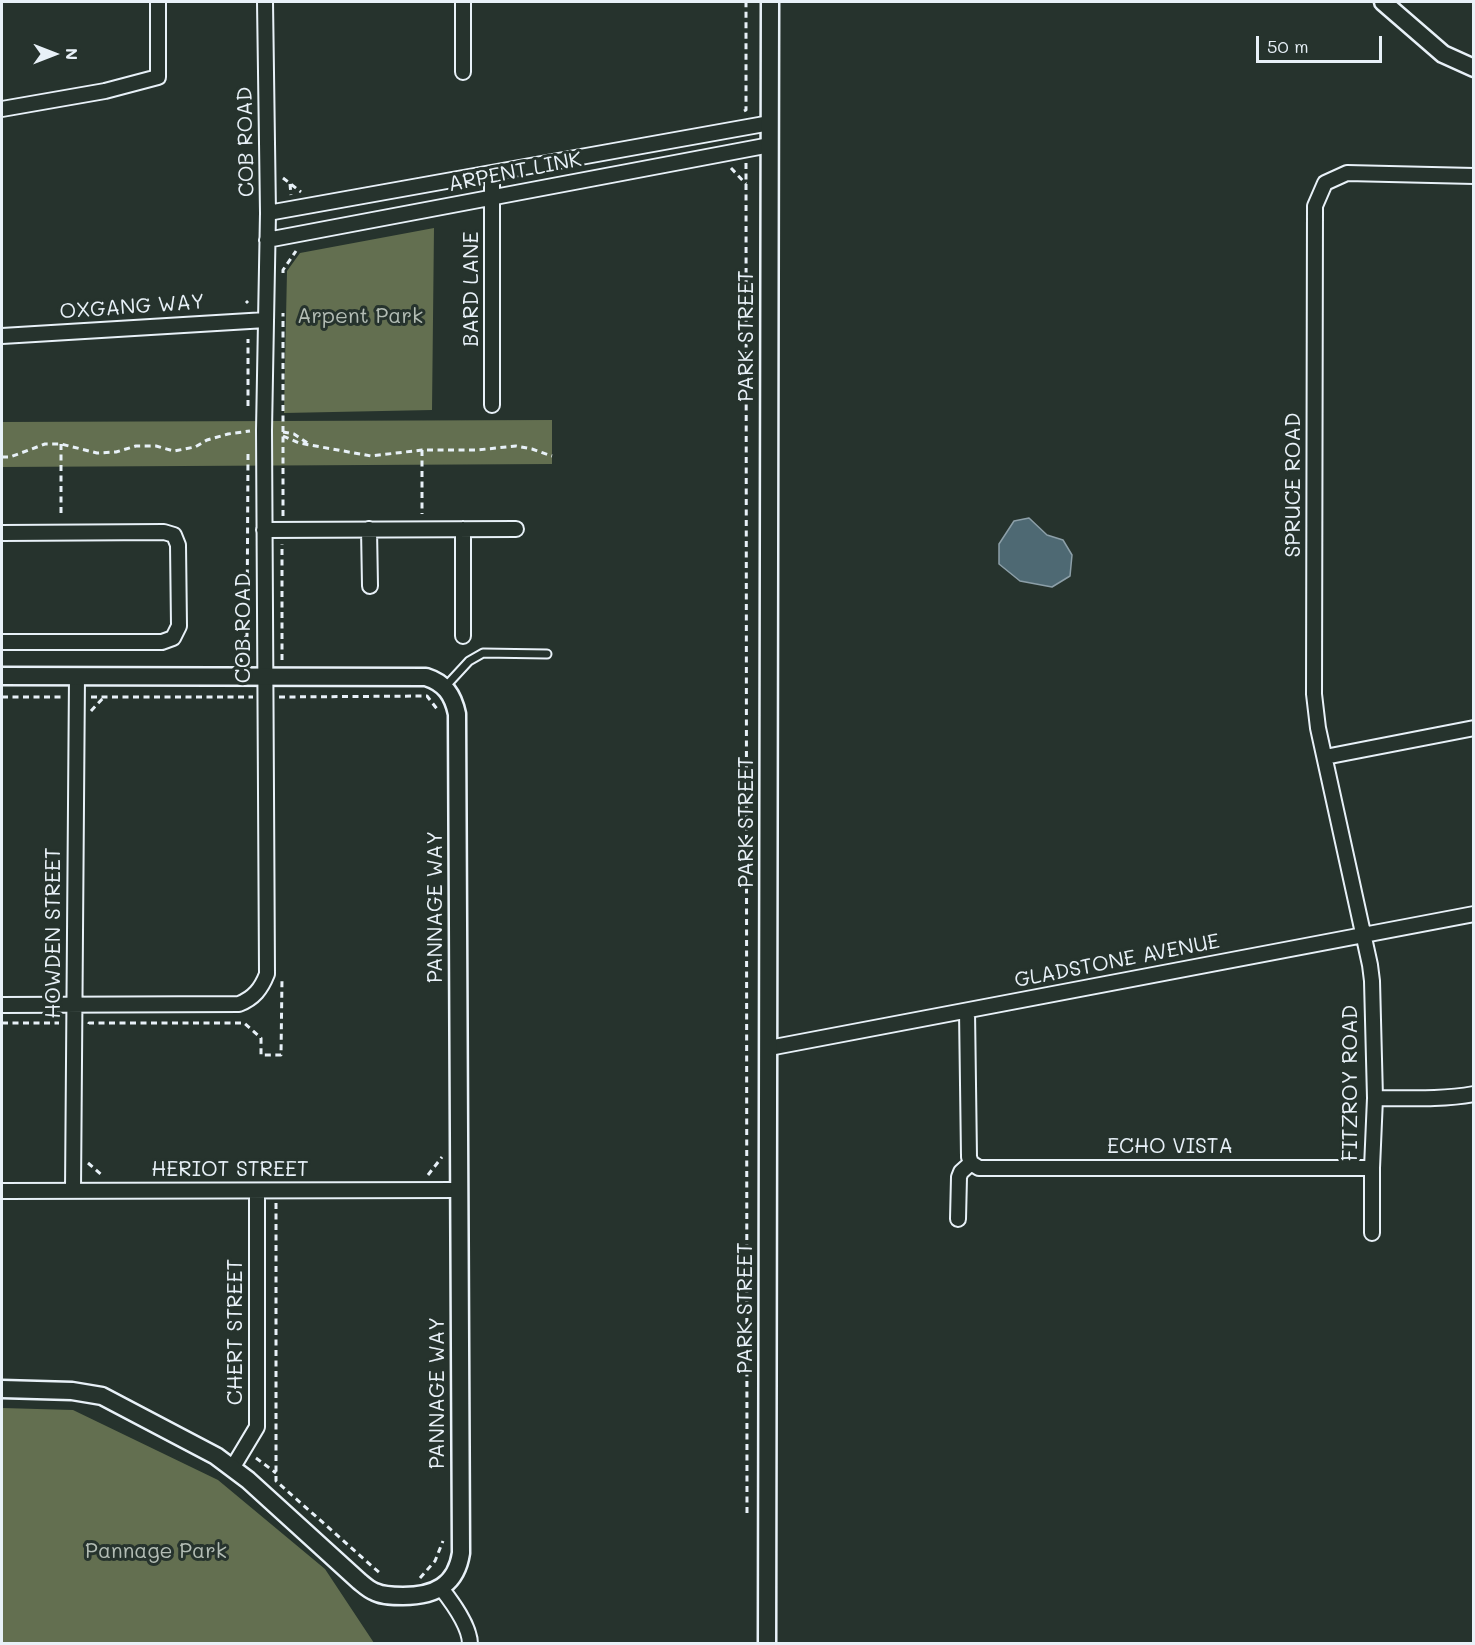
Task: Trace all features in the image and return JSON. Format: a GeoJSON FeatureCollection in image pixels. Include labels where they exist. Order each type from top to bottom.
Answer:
{"type":"FeatureCollection","features":[{"type":"Feature","properties":{"kind":"street"},"geometry":{"type":"LineString","coordinates":[[2,109],[105,91],[158,77],[158,2]]}},
{"type":"Feature","properties":{"kind":"street","name":"COB ROAD"},"geometry":{"type":"LineString","coordinates":[[2,1005],[233,1004],[251,999],[261,987],[267,974],[265,697],[257,676],[264,530],[268,213],[265,2]]}},
{"type":"Feature","properties":{"kind":"street"},"geometry":{"type":"LineString","coordinates":[[463,2],[463,72]]}},
{"type":"Feature","properties":{"kind":"street","name":"PARK STREET"},"geometry":{"type":"LineString","coordinates":[[767,1644],[770,2]]}},
{"type":"Feature","properties":{"kind":"street"},"geometry":{"type":"LineString","coordinates":[[1383,2],[1443,54],[1473,68]]}},
{"type":"Feature","properties":{"kind":"street","name":"ARPENT LINK"},"geometry":{"type":"LineString","coordinates":[[268,213],[770,123]]}},
{"type":"Feature","properties":{"kind":"street","name":"ARPENT LINK"},"geometry":{"type":"LineString","coordinates":[[267,240],[770,145]]}},
{"type":"Feature","properties":{"kind":"street","name":"BARD LANE"},"geometry":{"type":"LineString","coordinates":[[492,173],[492,405]]}},
{"type":"Feature","properties":{"kind":"street","name":"SPRUCE ROAD"},"geometry":{"type":"LineString","coordinates":[[1363,935],[1318,728],[1314,694],[1315,206],[1325,183],[1347,173],[1473,176]]}},
{"type":"Feature","properties":{"kind":"street","name":"OXGANG WAY"},"geometry":{"type":"LineString","coordinates":[[2,336],[266,320]]}},
{"type":"Feature","properties":{"kind":"street"},"geometry":{"type":"LineString","coordinates":[[369,529],[370,586]]}},
{"type":"Feature","properties":{"kind":"street"},"geometry":{"type":"LineString","coordinates":[[463,529],[463,636]]}},
{"type":"Feature","properties":{"kind":"street"},"geometry":{"type":"LineString","coordinates":[[264,530],[516,529]]}},
{"type":"Feature","properties":{"kind":"street"},"geometry":{"type":"LineString","coordinates":[[2,533],[164,532],[174,535],[178,545],[179,626],[173,638],[162,642],[2,642]]}},
{"type":"Feature","properties":{"kind":"street"},"geometry":{"type":"LineString","coordinates":[[2,676],[426,677],[445,687]]}},
{"type":"Feature","properties":{"kind":"street","name":"HOWDEN STREET"},"geometry":{"type":"LineString","coordinates":[[73,1190],[76,676]]}},
{"type":"Feature","properties":{"kind":"street","name":"PANNAGE WAY"},"geometry":{"type":"LineString","coordinates":[[441,1588],[458,1567],[461,1553],[452,1190],[457,714],[452,695],[445,687]]}},
{"type":"Feature","properties":{"kind":"street"},"geometry":{"type":"LineString","coordinates":[[1325,758],[1473,728]]}},
{"type":"Feature","properties":{"kind":"street","name":"GLADSTONE AVENUE"},"geometry":{"type":"LineString","coordinates":[[769,1048],[1473,914]]}},
{"type":"Feature","properties":{"kind":"street","name":"FITZROY ROAD"},"geometry":{"type":"LineString","coordinates":[[1363,935],[1372,981],[1375,1098],[1372,1233]]}},
{"type":"Feature","properties":{"kind":"street"},"geometry":{"type":"LineString","coordinates":[[958,1219],[959,1177],[971,1163],[969,1157],[967,1011]]}},
{"type":"Feature","properties":{"kind":"street"},"geometry":{"type":"LineString","coordinates":[[1375,1098],[1443,1098],[1473,1094]]}},
{"type":"Feature","properties":{"kind":"street","name":"ECHO VISTA"},"geometry":{"type":"LineString","coordinates":[[971,1163],[979,1168],[1372,1168]]}},
{"type":"Feature","properties":{"kind":"street","name":"HERIOT STREET"},"geometry":{"type":"LineString","coordinates":[[2,1191],[452,1190]]}},
{"type":"Feature","properties":{"kind":"street","name":"CHERT STREET"},"geometry":{"type":"LineString","coordinates":[[233,1467],[257,1427],[257,1191]]}},
{"type":"Feature","properties":{"kind":"street"},"geometry":{"type":"LineString","coordinates":[[2,1389],[72,1391],[102,1396],[216,1455],[233,1467],[372,1592],[413,1596],[441,1588],[455,1606],[470,1637],[470,1644]]}},
{"type":"Feature","properties":{"kind":"lane"},"geometry":{"type":"LineString","coordinates":[[445,687],[469,661],[483,653],[546,654]]}},
{"type":"Feature","properties":{"kind":"path"},"geometry":{"type":"LineString","coordinates":[[746,2],[746,127]]}},
{"type":"Feature","properties":{"kind":"path"},"geometry":{"type":"LineString","coordinates":[[735,112],[746,110]]}},
{"type":"Feature","properties":{"kind":"path"},"geometry":{"type":"LineString","coordinates":[[746,149],[747,1517]]}},
{"type":"Feature","properties":{"kind":"path"},"geometry":{"type":"LineString","coordinates":[[278,173],[300,192]]}},
{"type":"Feature","properties":{"kind":"path"},"geometry":{"type":"LineString","coordinates":[[290,184],[293,208]]}},
{"type":"Feature","properties":{"kind":"path"},"geometry":{"type":"LineString","coordinates":[[283,282],[283,270],[299,246],[297,235]]}},
{"type":"Feature","properties":{"kind":"path"},"geometry":{"type":"LineString","coordinates":[[282,676],[283,305]]}},
{"type":"Feature","properties":{"kind":"path"},"geometry":{"type":"LineString","coordinates":[[248,339],[248,406]]}},
{"type":"Feature","properties":{"kind":"path"},"geometry":{"type":"LineString","coordinates":[[248,422],[248,431]]}},
{"type":"Feature","properties":{"kind":"path"},"geometry":{"type":"LineString","coordinates":[[2,457],[10,457],[45,444],[62,444],[97,453],[116,452],[135,446],[156,446],[174,451],[195,447],[207,440],[228,434],[264,430],[294,434],[309,444]]}},
{"type":"Feature","properties":{"kind":"path"},"geometry":{"type":"LineString","coordinates":[[283,434],[299,443],[371,456],[422,450],[477,450],[503,446],[532,449],[552,456]]}},
{"type":"Feature","properties":{"kind":"path"},"geometry":{"type":"LineString","coordinates":[[62,444],[62,533]]}},
{"type":"Feature","properties":{"kind":"path"},"geometry":{"type":"LineString","coordinates":[[248,453],[247,636],[234,646],[257,676]]}},
{"type":"Feature","properties":{"kind":"path"},"geometry":{"type":"LineString","coordinates":[[2,697],[428,696],[442,714]]}},
{"type":"Feature","properties":{"kind":"path"},"geometry":{"type":"LineString","coordinates":[[89,1034],[89,1023],[244,1023],[261,1038],[261,1055],[281,1055],[282,972]]}},
{"type":"Feature","properties":{"kind":"path"},"geometry":{"type":"LineString","coordinates":[[428,1176],[444,1155],[452,1190]]}},
{"type":"Feature","properties":{"kind":"path"},"geometry":{"type":"LineString","coordinates":[[88,1162],[105,1177]]}},
{"type":"Feature","properties":{"kind":"path"},"geometry":{"type":"LineString","coordinates":[[276,1191],[276,1481],[388,1581]]}},
{"type":"Feature","properties":{"kind":"path"},"geometry":{"type":"LineString","coordinates":[[417,1583],[435,1561],[447,1532]]}},
{"type":"Feature","properties":{"kind":"green space","name":"Arpent Park"},"geometry":{"type":"Polygon","coordinates":[[[434,228],[432,410],[284,413],[287,271],[300,253],[434,228]]]}},
{"type":"Feature","properties":{"kind":"green space"},"geometry":{"type":"Polygon","coordinates":[[[552,420],[552,464],[2,467],[2,422],[552,420]]]}},
{"type":"Feature","properties":{"kind":"green space","name":"Pannage Park"},"geometry":{"type":"Polygon","coordinates":[[[2,1408],[73,1410],[218,1480],[325,1569],[374,1643],[2,1643],[2,1408]]]}},
{"type":"Feature","properties":{"kind":"water"},"geometry":{"type":"Polygon","coordinates":[[[1029,518],[1047,535],[1063,540],[1072,555],[1070,576],[1052,587],[1020,581],[999,564],[999,544],[1014,521],[1029,518]]]}}]}
